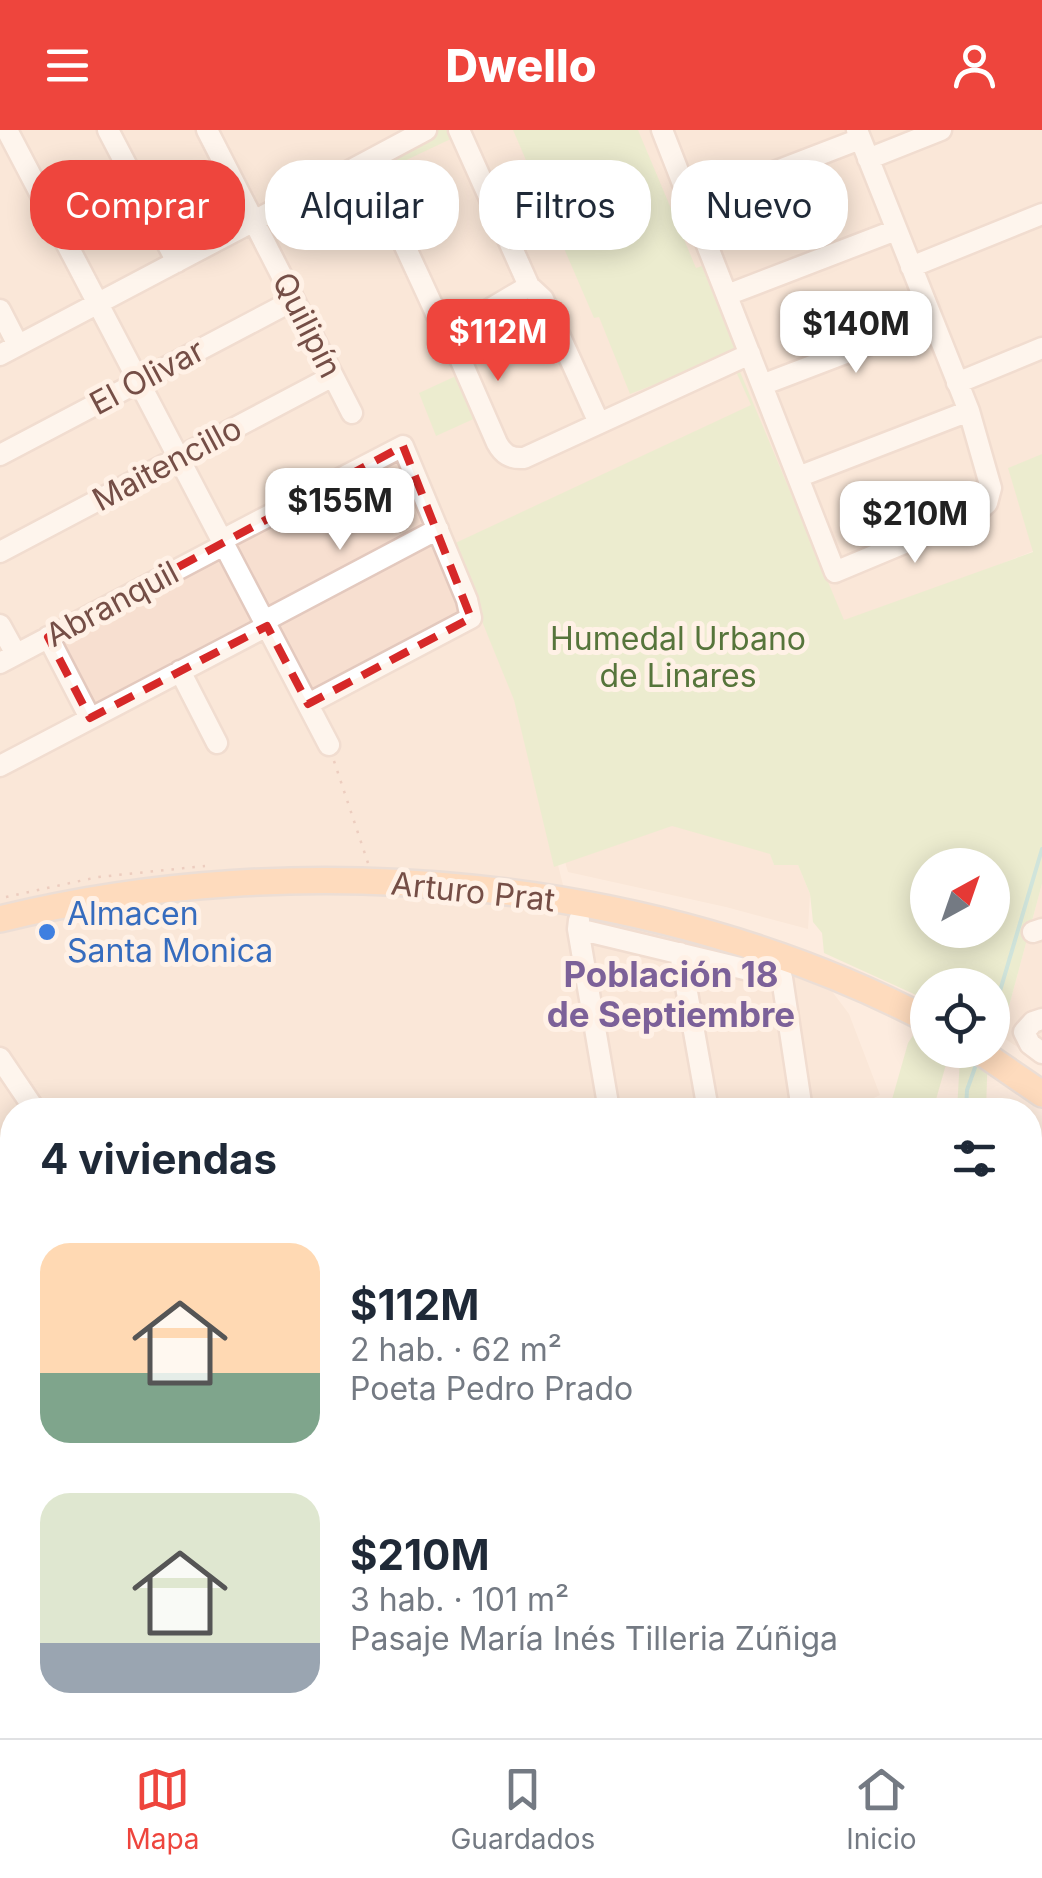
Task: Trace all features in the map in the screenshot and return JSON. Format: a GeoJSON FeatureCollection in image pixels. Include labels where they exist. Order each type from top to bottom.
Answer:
{"type":"FeatureCollection","features":[{"type":"Feature","properties":{"kind":"main road","name":"Arturo Prat"},"geometry":{"type":"LineString","coordinates":[[0,919],[115,896],[214,884],[368,882],[493,891],[579,902],[732,939],[840,979],[910,1012]]}},
{"type":"Feature","properties":{"kind":"main road"},"geometry":{"type":"LineString","coordinates":[[1004,1068],[1042,1094]]}},
{"type":"Feature","properties":{"kind":"street"},"geometry":{"type":"LineString","coordinates":[[7,130],[329,745]]}},
{"type":"Feature","properties":{"kind":"street"},"geometry":{"type":"LineString","coordinates":[[108,130],[177,262]]}},
{"type":"Feature","properties":{"kind":"street","name":"Quilipín"},"geometry":{"type":"LineString","coordinates":[[207,130],[352,413]]}},
{"type":"Feature","properties":{"kind":"street"},"geometry":{"type":"LineString","coordinates":[[370,160],[426,130]]}},
{"type":"Feature","properties":{"kind":"street"},"geometry":{"type":"LineString","coordinates":[[459,130],[530,286],[542,299],[600,423]]}},
{"type":"Feature","properties":{"kind":"street"},"geometry":{"type":"LineString","coordinates":[[662,130],[674,160]]}},
{"type":"Feature","properties":{"kind":"street"},"geometry":{"type":"LineString","coordinates":[[815,160],[862,143],[941,130]]}},
{"type":"Feature","properties":{"kind":"street"},"geometry":{"type":"LineString","coordinates":[[710,250],[835,572],[976,513],[987,503],[991,488],[969,411],[862,143]]}},
{"type":"Feature","properties":{"kind":"street"},"geometry":{"type":"LineString","coordinates":[[911,266],[1042,214]]}},
{"type":"Feature","properties":{"kind":"street"},"geometry":{"type":"LineString","coordinates":[[0,310],[9,350],[265,215]]}},
{"type":"Feature","properties":{"kind":"street"},"geometry":{"type":"LineString","coordinates":[[727,295],[896,230]]}},
{"type":"Feature","properties":{"kind":"street"},"geometry":{"type":"LineString","coordinates":[[407,250],[441,324],[453,336],[496,443],[502,452],[516,459],[750,354]]}},
{"type":"Feature","properties":{"kind":"street"},"geometry":{"type":"LineString","coordinates":[[453,336],[463,325],[530,286]]}},
{"type":"Feature","properties":{"kind":"street","name":"El Olivar"},"geometry":{"type":"LineString","coordinates":[[0,455],[294,300]]}},
{"type":"Feature","properties":{"kind":"street"},"geometry":{"type":"LineString","coordinates":[[762,386],[932,320]]}},
{"type":"Feature","properties":{"kind":"street"},"geometry":{"type":"LineString","coordinates":[[958,383],[1042,348]]}},
{"type":"Feature","properties":{"kind":"street","name":"Maitencillo"},"geometry":{"type":"LineString","coordinates":[[0,552],[333,376]]}},
{"type":"Feature","properties":{"kind":"street"},"geometry":{"type":"LineString","coordinates":[[798,477],[969,411]]}},
{"type":"Feature","properties":{"kind":"street","name":"Abranquil"},"geometry":{"type":"LineString","coordinates":[[8,658],[404,446],[438,530]]}},
{"type":"Feature","properties":{"kind":"street"},"geometry":{"type":"LineString","coordinates":[[0,766],[438,530],[467,600],[470,618],[308,704]]}},
{"type":"Feature","properties":{"kind":"street"},"geometry":{"type":"LineString","coordinates":[[0,625],[8,658]]}},
{"type":"Feature","properties":{"kind":"street"},"geometry":{"type":"LineString","coordinates":[[48,638],[90,718]]}},
{"type":"Feature","properties":{"kind":"street"},"geometry":{"type":"LineString","coordinates":[[180,671],[217,743]]}},
{"type":"Feature","properties":{"kind":"street"},"geometry":{"type":"LineString","coordinates":[[579,902],[578,929],[608,1098]]}},
{"type":"Feature","properties":{"kind":"street","name":"Arturo Prat"},"geometry":{"type":"LineString","coordinates":[[578,929],[782,978],[800,1098]]}},
{"type":"Feature","properties":{"kind":"street"},"geometry":{"type":"LineString","coordinates":[[680,954],[706,1098]]}},
{"type":"Feature","properties":{"kind":"street"},"geometry":{"type":"LineString","coordinates":[[1042,1019],[1024,1032],[1030,1044],[1042,1053]]}},
{"type":"Feature","properties":{"kind":"street"},"geometry":{"type":"LineString","coordinates":[[0,1058],[27,1098]]}},
{"type":"Feature","properties":{"kind":"path"},"geometry":{"type":"LineString","coordinates":[[329,745],[370,869]]}},
{"type":"Feature","properties":{"kind":"highlighted area"},"geometry":{"type":"Polygon","coordinates":[[[403,446],[471,618],[308,704],[267,626],[90,718],[48,637],[403,446]]]}},
{"type":"Feature","properties":{"kind":"shaded area"},"geometry":{"type":"Polygon","coordinates":[[[0,130],[1042,130],[1042,455],[1033,551],[844,628],[475,535],[565,893],[825,982],[849,1014],[880,1095],[0,1098],[0,130]]]}},
{"type":"Feature","properties":{"kind":"shaded area"},"geometry":{"type":"Polygon","coordinates":[[[755,807],[774,865],[798,865],[810,894],[808,929],[568,872],[559,841],[755,807]]]}},
{"type":"Feature","properties":{"kind":"shaded area"},"geometry":{"type":"Polygon","coordinates":[[[1042,884],[1042,1064],[1010,1042],[1010,1003],[1042,884]]]}},
{"type":"Feature","properties":{"kind":"green space"},"geometry":{"type":"Polygon","coordinates":[[[436,130],[452,130],[455,137],[406,160],[381,160],[436,130]]]}},
{"type":"Feature","properties":{"kind":"green space","name":"Humedal Urbano de Linares"},"geometry":{"type":"Polygon","coordinates":[[[513,130],[638,130],[651,160],[526,160],[513,130]]]}},
{"type":"Feature","properties":{"kind":"green space","name":"Humedal Urbano de Linares"},"geometry":{"type":"Polygon","coordinates":[[[651,161],[671,209],[671,250],[688,250],[696,268],[702,266],[737,352],[733,355],[844,620],[1033,552],[1008,468],[1042,454],[1042,884],[1010,1003],[1010,968],[910,968],[910,992],[824,953],[822,933],[813,922],[810,894],[798,865],[774,865],[770,854],[672,826],[554,867],[514,700],[451,545],[751,405],[729,356],[630,394],[599,317],[594,318],[565,250],[651,250],[651,161]]]}},
{"type":"Feature","properties":{"kind":"green space"},"geometry":{"type":"Polygon","coordinates":[[[458,375],[478,417],[436,436],[419,393],[458,375]]]}},
{"type":"Feature","properties":{"kind":"green space"},"geometry":{"type":"Polygon","coordinates":[[[910,1040],[910,1068],[945,1068],[936,1098],[892,1098],[910,1040]]]}},
{"type":"Feature","properties":{"kind":"green space"},"geometry":{"type":"Polygon","coordinates":[[[959,1068],[987,1068],[986,1098],[958,1098],[959,1068]]]}},
{"type":"Feature","properties":{"kind":"waterway"},"geometry":{"type":"LineString","coordinates":[[1007,968],[1042,849]]}},
{"type":"Feature","properties":{"kind":"waterway"},"geometry":{"type":"LineString","coordinates":[[967,1098],[975,1068]]}},
{"type":"Feature","properties":{"kind":"place","name":"Almacen Santa Monica"},"geometry":{"type":"Point","coordinates":[47,932]}},
{"type":"Feature","properties":{"kind":"district","name":"Población 18 de Septiembre"},"geometry":{"type":"Point","coordinates":[671,995]}}]}
